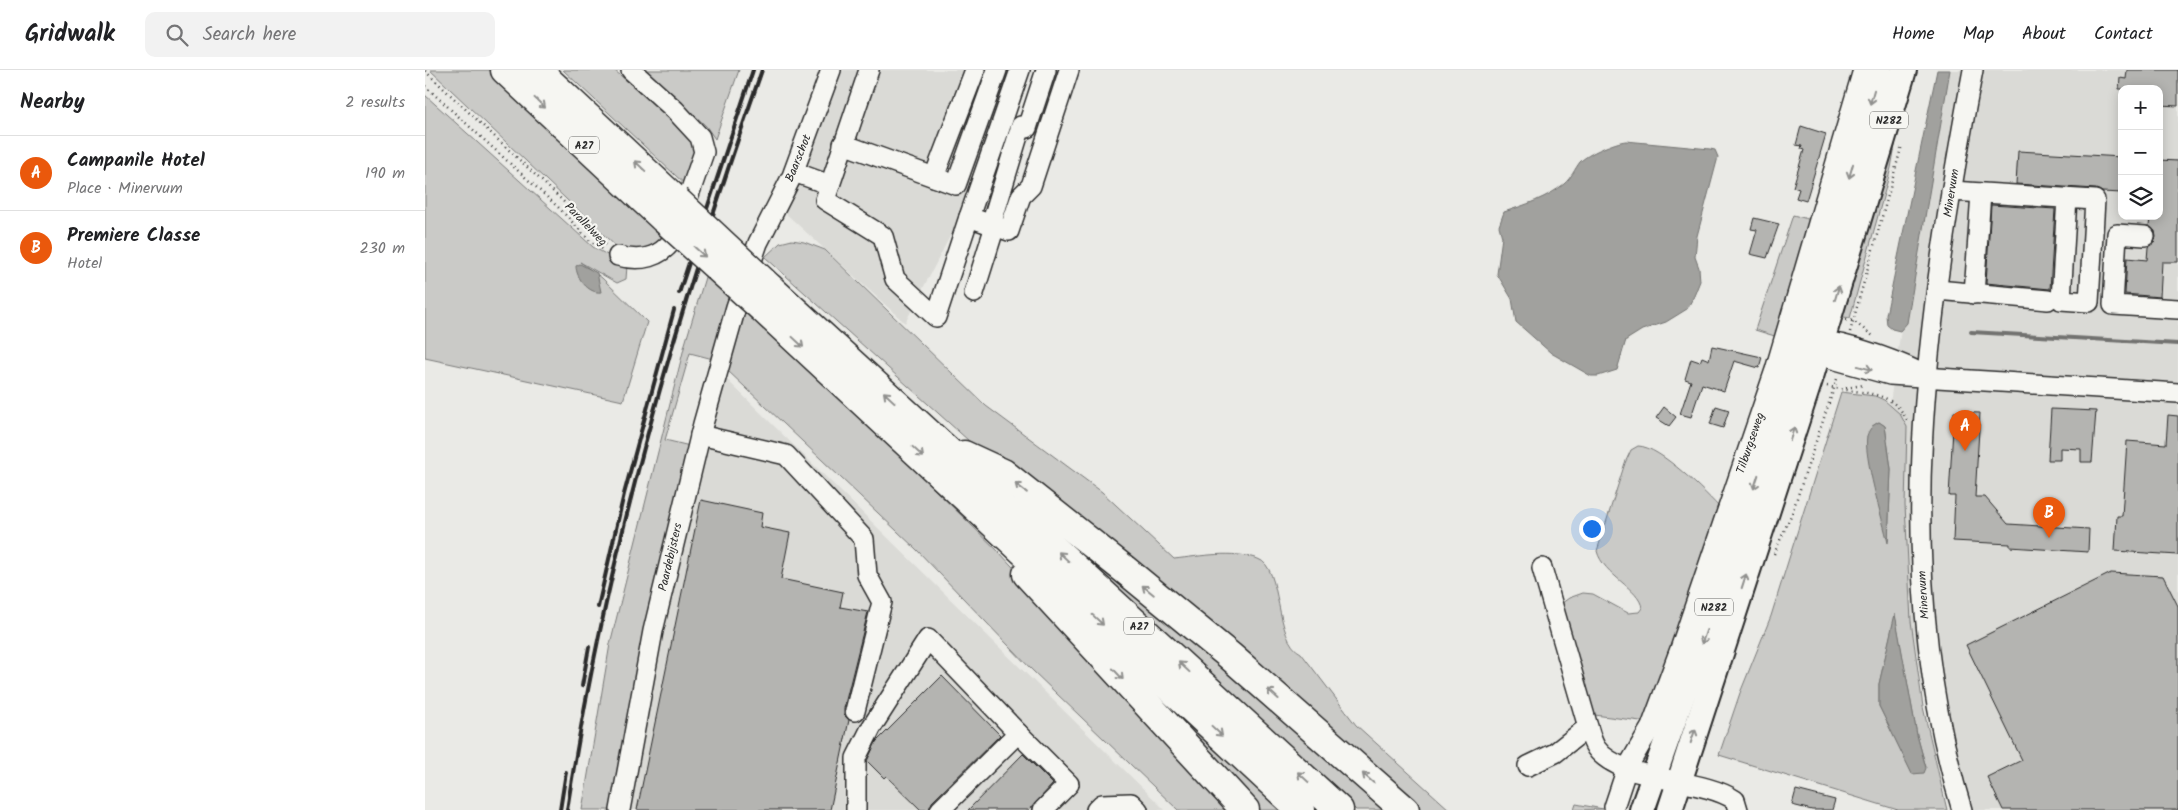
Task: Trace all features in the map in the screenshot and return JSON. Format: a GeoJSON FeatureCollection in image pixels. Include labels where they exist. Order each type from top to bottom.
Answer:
{"type":"FeatureCollection","features":[{"type":"Feature","properties":{"kind":"highway","name":"A27"},"geometry":{"type":"LineString","coordinates":[[505,70],[670,209],[766,298],[973,503],[1301,810]]}},
{"type":"Feature","properties":{"kind":"highway","name":"A27"},"geometry":{"type":"LineString","coordinates":[[537,70],[670,209]]}},
{"type":"Feature","properties":{"kind":"highway","name":"A27"},"geometry":{"type":"LineString","coordinates":[[766,298],[938,442],[1339,810]]}},
{"type":"Feature","properties":{"kind":"highway","name":"A27"},"geometry":{"type":"LineString","coordinates":[[938,442],[1003,473],[1230,656],[1405,810]]}},
{"type":"Feature","properties":{"kind":"highway","name":"A27"},"geometry":{"type":"LineString","coordinates":[[973,503],[1036,587],[1245,810]]}},
{"type":"Feature","properties":{"kind":"main road","name":"Tilburgseweg"},"geometry":{"type":"LineString","coordinates":[[1642,810],[1719,593],[1814,345],[1880,70]]}},
{"type":"Feature","properties":{"kind":"main road","name":"Tilburgseweg"},"geometry":{"type":"LineString","coordinates":[[1670,810],[1814,345],[1904,70]]}},
{"type":"Feature","properties":{"kind":"street","name":"Parallelweg"},"geometry":{"type":"LineString","coordinates":[[618,256],[631,260],[654,257],[668,248],[704,152],[700,137],[675,110],[631,70]]}},
{"type":"Feature","properties":{"kind":"street","name":"Baarschot"},"geometry":{"type":"LineString","coordinates":[[736,307],[758,243],[794,172],[831,70]]}},
{"type":"Feature","properties":{"kind":"street"},"geometry":{"type":"LineString","coordinates":[[934,177],[975,70]]}},
{"type":"Feature","properties":{"kind":"street"},"geometry":{"type":"LineString","coordinates":[[843,144],[956,185],[997,70]]}},
{"type":"Feature","properties":{"kind":"street"},"geometry":{"type":"LineString","coordinates":[[974,293],[1024,127],[1046,70]]}},
{"type":"Feature","properties":{"kind":"street"},"geometry":{"type":"LineString","coordinates":[[969,217],[1009,230],[1021,196],[1031,186],[1069,70]]}},
{"type":"Feature","properties":{"kind":"street","name":"Tilburgseweg"},"geometry":{"type":"LineString","coordinates":[[1614,807],[1627,768],[1651,727],[1680,649],[1772,379],[1795,307],[1863,70]]}},
{"type":"Feature","properties":{"kind":"street","name":"Minervum"},"geometry":{"type":"LineString","coordinates":[[1961,810],[1952,778],[1941,724],[1926,633],[1921,572],[1920,474],[1927,376],[1937,290],[1951,191],[1973,70]]}},
{"type":"Feature","properties":{"kind":"street"},"geometry":{"type":"LineString","coordinates":[[866,71],[825,200],[883,236],[895,279],[936,317],[1018,77],[1039,92],[1060,99]]}},
{"type":"Feature","properties":{"kind":"street"},"geometry":{"type":"LineString","coordinates":[[1003,120],[1048,135]]}},
{"type":"Feature","properties":{"kind":"street"},"geometry":{"type":"LineString","coordinates":[[966,157],[987,165]]}},
{"type":"Feature","properties":{"kind":"street"},"geometry":{"type":"LineString","coordinates":[[794,172],[830,185]]}},
{"type":"Feature","properties":{"kind":"street"},"geometry":{"type":"LineString","coordinates":[[1951,191],[2067,198],[2095,200],[2089,302],[2061,300],[2067,198]]}},
{"type":"Feature","properties":{"kind":"street"},"geometry":{"type":"LineString","coordinates":[[1974,294],[1981,193]]}},
{"type":"Feature","properties":{"kind":"street"},"geometry":{"type":"LineString","coordinates":[[2145,236],[2117,234],[2113,305],[2178,309]]}},
{"type":"Feature","properties":{"kind":"street"},"geometry":{"type":"LineString","coordinates":[[1937,290],[2048,300]]}},
{"type":"Feature","properties":{"kind":"street","name":"Paardebijsters"},"geometry":{"type":"LineString","coordinates":[[620,810],[653,631],[700,435],[736,307]]}},
{"type":"Feature","properties":{"kind":"street"},"geometry":{"type":"LineString","coordinates":[[1814,345],[1844,354],[1890,375],[2178,393]]}},
{"type":"Feature","properties":{"kind":"street"},"geometry":{"type":"LineString","coordinates":[[700,435],[786,454],[864,540],[867,575],[882,602],[855,711]]}},
{"type":"Feature","properties":{"kind":"street"},"geometry":{"type":"LineString","coordinates":[[1542,568],[1587,727],[1595,748],[1602,756],[1627,768],[1654,777],[1697,785],[1725,793],[1735,800],[1738,810]]}},
{"type":"Feature","properties":{"kind":"street"},"geometry":{"type":"LineString","coordinates":[[856,810],[856,758],[871,728],[928,638],[1069,784],[1043,810]]}},
{"type":"Feature","properties":{"kind":"street"},"geometry":{"type":"LineString","coordinates":[[1528,766],[1555,753],[1587,727]]}},
{"type":"Feature","properties":{"kind":"street"},"geometry":{"type":"LineString","coordinates":[[940,810],[1018,733]]}},
{"type":"Feature","properties":{"kind":"street"},"geometry":{"type":"LineString","coordinates":[[1096,810],[1102,804],[1131,803],[1138,810]]}},
{"type":"Feature","properties":{"kind":"path","name":"Parallelweg"},"geometry":{"type":"LineString","coordinates":[[425,71],[561,198],[597,238],[618,256]]}},
{"type":"Feature","properties":{"kind":"path"},"geometry":{"type":"LineString","coordinates":[[425,86],[559,208],[590,241],[618,256]]}},
{"type":"Feature","properties":{"kind":"path"},"geometry":{"type":"LineString","coordinates":[[1772,558],[1793,513],[1844,354],[1903,141]]}},
{"type":"Feature","properties":{"kind":"shaded area"},"geometry":{"type":"Polygon","coordinates":[[[430,70],[489,70],[671,243],[624,254],[430,70]]]}},
{"type":"Feature","properties":{"kind":"shaded area"},"geometry":{"type":"Polygon","coordinates":[[[563,70],[614,70],[648,99],[677,120],[704,145],[690,189],[563,70]]]}},
{"type":"Feature","properties":{"kind":"shaded area"},"geometry":{"type":"Polygon","coordinates":[[[646,70],[739,70],[715,139],[706,126],[646,70]]]}},
{"type":"Feature","properties":{"kind":"shaded area"},"geometry":{"type":"Polygon","coordinates":[[[822,70],[1010,70],[961,215],[905,323],[770,199],[783,178],[822,70]]]}},
{"type":"Feature","properties":{"kind":"shaded area"},"geometry":{"type":"Polygon","coordinates":[[[1937,70],[1950,70],[1907,323],[1900,331],[1892,329],[1887,325],[1886,315],[1937,70]]]}},
{"type":"Feature","properties":{"kind":"shaded area"},"geometry":{"type":"Polygon","coordinates":[[[1940,70],[2178,70],[2178,810],[1961,810],[1923,693],[1882,456],[1940,70]]]}},
{"type":"Feature","properties":{"kind":"shaded area"},"geometry":{"type":"Polygon","coordinates":[[[1906,85],[1891,168],[1850,318],[1838,316],[1906,85]]]}},
{"type":"Feature","properties":{"kind":"shaded area"},"geometry":{"type":"Polygon","coordinates":[[[425,95],[593,247],[627,266],[626,279],[617,283],[580,262],[602,278],[647,322],[623,401],[425,358],[425,95]]]}},
{"type":"Feature","properties":{"kind":"shaded area"},"geometry":{"type":"Polygon","coordinates":[[[1626,141],[1715,150],[1718,157],[1697,236],[1695,257],[1699,268],[1700,281],[1687,309],[1666,322],[1642,330],[1626,340],[1617,370],[1598,376],[1591,376],[1551,353],[1516,322],[1512,299],[1497,274],[1502,237],[1499,226],[1504,212],[1535,201],[1557,189],[1567,181],[1580,162],[1589,155],[1626,141]]]}},
{"type":"Feature","properties":{"kind":"shaded area"},"geometry":{"type":"Polygon","coordinates":[[[1793,215],[1815,221],[1778,337],[1755,330],[1793,215]]]}},
{"type":"Feature","properties":{"kind":"shaded area"},"geometry":{"type":"Polygon","coordinates":[[[792,240],[804,242],[825,250],[986,406],[1102,492],[1174,559],[1227,554],[1248,556],[1258,559],[1266,565],[1271,575],[1286,634],[1292,646],[1301,653],[1356,725],[1450,810],[1416,810],[1031,488],[969,441],[765,257],[780,243],[792,240]]]}},
{"type":"Feature","properties":{"kind":"shaded area"},"geometry":{"type":"Polygon","coordinates":[[[580,264],[597,273],[601,292],[588,288],[581,280],[576,266],[580,264]]]}},
{"type":"Feature","properties":{"kind":"shaded area"},"geometry":{"type":"Polygon","coordinates":[[[706,274],[732,293],[713,359],[690,353],[665,440],[690,446],[613,810],[582,810],[610,644],[685,344],[706,274]]]}},
{"type":"Feature","properties":{"kind":"shaded area"},"geometry":{"type":"Polygon","coordinates":[[[744,304],[1000,553],[1236,810],[1178,810],[1032,670],[916,549],[727,370],[744,304]]]}},
{"type":"Feature","properties":{"kind":"shaded area"},"geometry":{"type":"Polygon","coordinates":[[[710,363],[1165,810],[613,810],[690,446],[710,363]]]}},
{"type":"Feature","properties":{"kind":"shaded area"},"geometry":{"type":"Polygon","coordinates":[[[1841,392],[1875,396],[1884,400],[1900,414],[1907,427],[1905,505],[1911,621],[1923,707],[1947,810],[1898,810],[1719,755],[1740,693],[1771,616],[1841,392]],[[1879,422],[1872,426],[1888,541],[1891,469],[1885,426],[1879,422]],[[1895,616],[1879,684],[1879,706],[1912,773],[1926,767],[1917,735],[1895,616]]]}},
{"type":"Feature","properties":{"kind":"shaded area"},"geometry":{"type":"Polygon","coordinates":[[[1879,422],[1885,426],[1891,469],[1888,543],[1874,488],[1867,445],[1869,431],[1879,422]]]}},
{"type":"Feature","properties":{"kind":"shaded area"},"geometry":{"type":"Polygon","coordinates":[[[1638,446],[1647,448],[1670,462],[1694,482],[1722,510],[1648,722],[1587,714],[1558,606],[1569,598],[1583,593],[1593,594],[1628,613],[1639,612],[1642,608],[1635,594],[1613,575],[1601,560],[1597,551],[1625,463],[1631,450],[1638,446]]]}},
{"type":"Feature","properties":{"kind":"shaded area"},"geometry":{"type":"Polygon","coordinates":[[[1085,547],[1389,810],[1356,810],[1197,664],[1082,554],[1085,547]]]}},
{"type":"Feature","properties":{"kind":"shaded area"},"geometry":{"type":"Polygon","coordinates":[[[1895,614],[1917,735],[1926,768],[1924,773],[1912,774],[1879,706],[1879,684],[1895,614]]]}},
{"type":"Feature","properties":{"kind":"shaded area"},"geometry":{"type":"Polygon","coordinates":[[[1113,659],[1179,709],[1285,810],[1255,810],[1113,659]]]}},
{"type":"Feature","properties":{"kind":"shaded area"},"geometry":{"type":"Polygon","coordinates":[[[1576,804],[1603,809],[1574,810],[1576,804]]]}},
{"type":"Feature","properties":{"kind":"building"},"geometry":{"type":"Polygon","coordinates":[[[2127,70],[2178,70],[2178,106],[2163,105],[2163,85],[2119,85],[2120,78],[2126,79],[2127,70]]]}},
{"type":"Feature","properties":{"kind":"building"},"geometry":{"type":"Polygon","coordinates":[[[1801,126],[1826,134],[1806,201],[1796,198],[1799,189],[1793,187],[1804,150],[1801,149],[1802,146],[1796,145],[1801,126]]]}},
{"type":"Feature","properties":{"kind":"building"},"geometry":{"type":"Polygon","coordinates":[[[2018,151],[2118,157],[2118,193],[2102,192],[2096,189],[2016,184],[2018,151]]]}},
{"type":"Feature","properties":{"kind":"building"},"geometry":{"type":"Polygon","coordinates":[[[2163,160],[2178,161],[2178,262],[2162,262],[2160,297],[2125,294],[2127,258],[2147,260],[2148,247],[2154,243],[2155,231],[2149,226],[2150,220],[2163,220],[2163,160]]]}},
{"type":"Feature","properties":{"kind":"building"},"geometry":{"type":"Polygon","coordinates":[[[1991,205],[2055,209],[2050,289],[1986,283],[1991,205]]]}},
{"type":"Feature","properties":{"kind":"building"},"geometry":{"type":"Polygon","coordinates":[[[1754,218],[1779,224],[1767,258],[1750,254],[1757,230],[1751,229],[1754,218]]]}},
{"type":"Feature","properties":{"kind":"building"},"geometry":{"type":"Polygon","coordinates":[[[1712,346],[1762,357],[1759,368],[1734,361],[1724,391],[1702,384],[1691,417],[1680,414],[1691,381],[1685,379],[1691,359],[1700,362],[1702,357],[1709,360],[1712,346]]]}},
{"type":"Feature","properties":{"kind":"building"},"geometry":{"type":"Polygon","coordinates":[[[1716,406],[1729,410],[1723,428],[1710,424],[1716,406]]]}},
{"type":"Feature","properties":{"kind":"building"},"geometry":{"type":"Polygon","coordinates":[[[1664,407],[1676,417],[1669,426],[1656,418],[1664,407]]]}},
{"type":"Feature","properties":{"kind":"building"},"geometry":{"type":"Polygon","coordinates":[[[2051,409],[2096,411],[2092,462],[2081,462],[2081,449],[2060,448],[2060,460],[2048,460],[2051,409]]]}},
{"type":"Feature","properties":{"kind":"building"},"geometry":{"type":"Polygon","coordinates":[[[1954,412],[1980,413],[1975,497],[1985,497],[2008,524],[2089,529],[2088,552],[2010,547],[2010,544],[1953,541],[1955,496],[1949,496],[1954,412]]]}},
{"type":"Feature","properties":{"kind":"building"},"geometry":{"type":"Polygon","coordinates":[[[2168,415],[2178,416],[2178,555],[2115,551],[2117,516],[2122,516],[2127,441],[2166,444],[2168,415]]]}},
{"type":"Feature","properties":{"kind":"building"},"geometry":{"type":"Polygon","coordinates":[[[701,500],[762,513],[760,527],[790,533],[781,579],[843,592],[840,607],[868,612],[844,708],[844,715],[849,720],[830,810],[637,810],[701,500]]]}},
{"type":"Feature","properties":{"kind":"building"},"geometry":{"type":"Polygon","coordinates":[[[2111,573],[2163,576],[2178,606],[2178,810],[2003,810],[1987,777],[2022,760],[1966,645],[2111,573]]]}},
{"type":"Feature","properties":{"kind":"building"},"geometry":{"type":"Polygon","coordinates":[[[942,676],[1000,735],[932,802],[929,810],[921,810],[886,776],[884,778],[867,761],[876,742],[942,676]]]}},
{"type":"Feature","properties":{"kind":"building"},"geometry":{"type":"Polygon","coordinates":[[[1023,754],[1053,784],[1029,810],[968,810],[1023,754]]]}},
{"type":"Feature","properties":{"kind":"building"},"geometry":{"type":"Polygon","coordinates":[[[1796,790],[1835,800],[1832,810],[1812,810],[1792,805],[1796,790]]]}},
{"type":"Feature","properties":{"kind":"waterway"},"geometry":{"type":"LineString","coordinates":[[1971,332],[2178,344]]}},
{"type":"Feature","properties":{"kind":"railway"},"geometry":{"type":"LineString","coordinates":[[679,293],[753,70]]}},
{"type":"Feature","properties":{"kind":"railway"},"geometry":{"type":"LineString","coordinates":[[567,810],[583,715],[602,622],[623,528],[647,436],[701,252],[762,70]]}},
{"type":"Feature","properties":{"kind":"railway"},"geometry":{"type":"LineString","coordinates":[[598,607],[624,494],[674,310]]}},
{"type":"Feature","properties":{"kind":"railway"},"geometry":{"type":"LineString","coordinates":[[582,686],[589,647]]}},
{"type":"Feature","properties":{"kind":"railway"},"geometry":{"type":"LineString","coordinates":[[560,810],[566,772]]}},
{"type":"Feature","properties":{"kind":"place","name":"Campanile Hotel"},"geometry":{"type":"Point","coordinates":[1965,451]}},
{"type":"Feature","properties":{"kind":"place","name":"Premiere Classe"},"geometry":{"type":"Point","coordinates":[2049,538]}}]}
